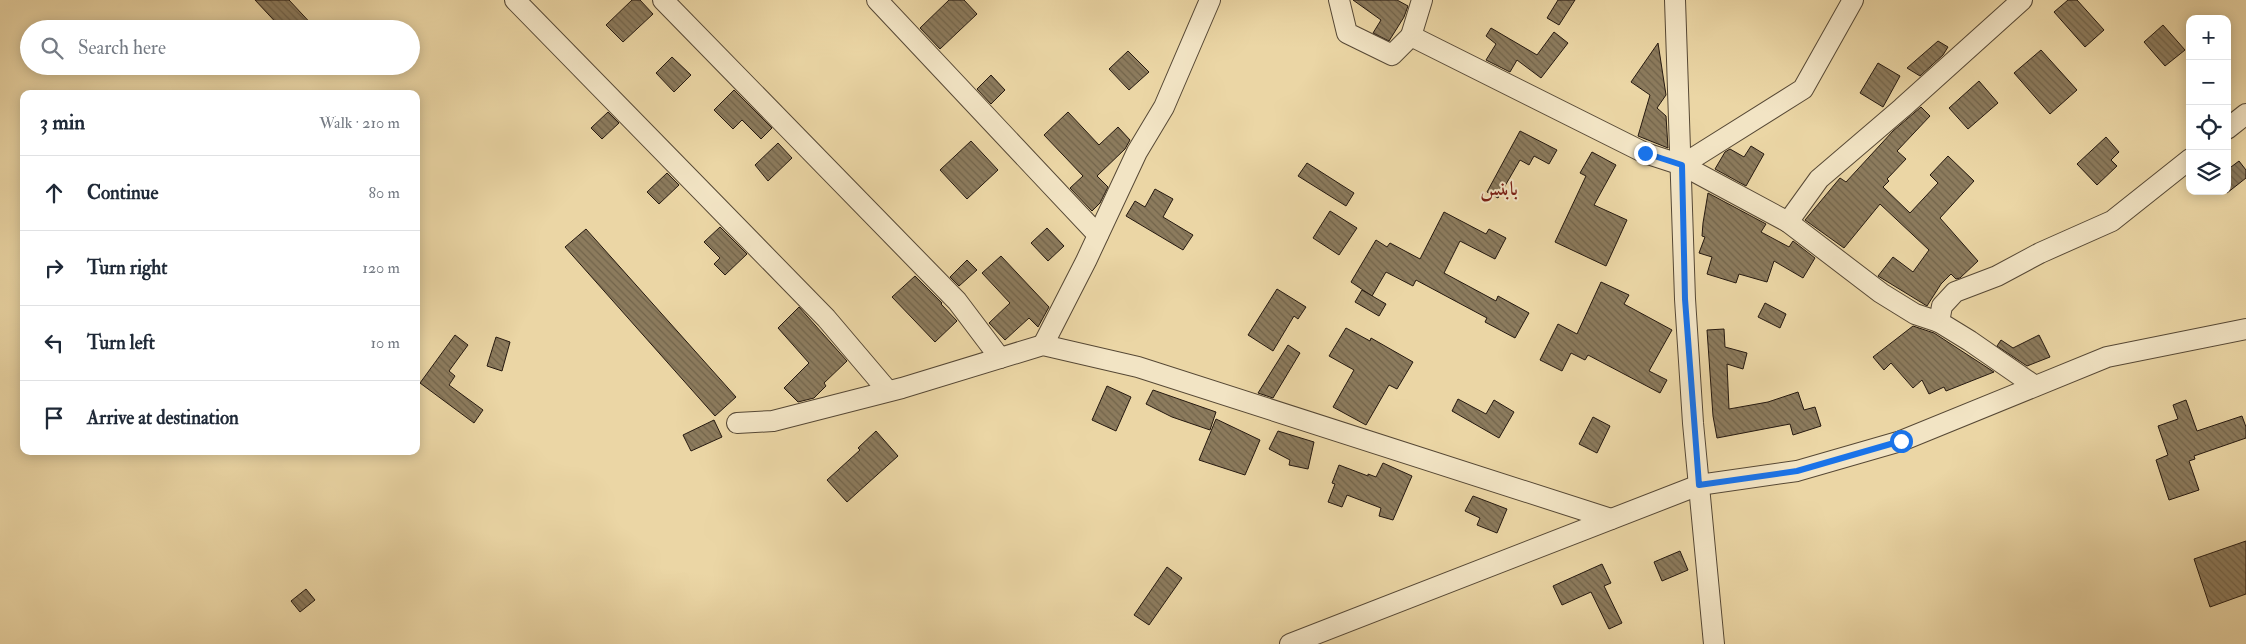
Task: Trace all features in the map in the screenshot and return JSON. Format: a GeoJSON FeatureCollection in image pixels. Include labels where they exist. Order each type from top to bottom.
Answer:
{"type":"FeatureCollection","features":[{"type":"Feature","properties":{"kind":"street"},"geometry":{"type":"LineString","coordinates":[[516,0],[826,318],[888,391]]}},
{"type":"Feature","properties":{"kind":"street"},"geometry":{"type":"LineString","coordinates":[[663,0],[957,302],[1000,358]]}},
{"type":"Feature","properties":{"kind":"street"},"geometry":{"type":"LineString","coordinates":[[877,0],[1098,235]]}},
{"type":"Feature","properties":{"kind":"street"},"geometry":{"type":"LineString","coordinates":[[1044,344],[1137,152],[1164,107],[1210,0]]}},
{"type":"Feature","properties":{"kind":"street"},"geometry":{"type":"LineString","coordinates":[[1339,0],[1347,33],[1392,55],[1411,36],[1422,0]]}},
{"type":"Feature","properties":{"kind":"street"},"geometry":{"type":"LineString","coordinates":[[1682,165],[1803,89],[1854,0]]}},
{"type":"Feature","properties":{"kind":"street"},"geometry":{"type":"LineString","coordinates":[[1788,222],[1819,179],[1902,108],[2022,0]]}},
{"type":"Feature","properties":{"kind":"street"},"geometry":{"type":"LineString","coordinates":[[1677,2],[1685,299],[1699,485],[1714,644]]}},
{"type":"Feature","properties":{"kind":"street"},"geometry":{"type":"LineString","coordinates":[[1411,36],[1645,153],[1682,165],[1788,222],[1881,293],[1915,314],[1938,322],[1970,341],[2035,386]]}},
{"type":"Feature","properties":{"kind":"street"},"geometry":{"type":"LineString","coordinates":[[2231,126],[2246,114]]}},
{"type":"Feature","properties":{"kind":"street"},"geometry":{"type":"LineString","coordinates":[[1938,322],[1942,306],[1955,292],[1997,276],[2040,253],[2112,221],[2186,162]]}},
{"type":"Feature","properties":{"kind":"street"},"geometry":{"type":"LineString","coordinates":[[1290,644],[1699,485],[1797,471],[1901,441],[2107,357],[2246,329]]}},
{"type":"Feature","properties":{"kind":"street"},"geometry":{"type":"LineString","coordinates":[[737,423],[773,421],[888,391],[1044,344],[1138,367],[1611,519]]}},
{"type":"Feature","properties":{"kind":"building"},"geometry":{"type":"Polygon","coordinates":[[[255,0],[289,0],[308,20],[274,20],[255,0]]]}},
{"type":"Feature","properties":{"kind":"building"},"geometry":{"type":"Polygon","coordinates":[[[632,0],[640,0],[653,14],[623,42],[606,25],[632,0]]]}},
{"type":"Feature","properties":{"kind":"building"},"geometry":{"type":"Polygon","coordinates":[[[949,0],[964,0],[977,14],[940,49],[920,28],[949,0]]]}},
{"type":"Feature","properties":{"kind":"building"},"geometry":{"type":"Polygon","coordinates":[[[1353,0],[1397,0],[1408,6],[1404,17],[1389,41],[1373,33],[1381,20],[1353,0]]]}},
{"type":"Feature","properties":{"kind":"building"},"geometry":{"type":"Polygon","coordinates":[[[1558,0],[1575,0],[1559,25],[1547,18],[1558,0]]]}},
{"type":"Feature","properties":{"kind":"building"},"geometry":{"type":"Polygon","coordinates":[[[2068,0],[2077,0],[2104,30],[2085,47],[2054,12],[2068,0]]]}},
{"type":"Feature","properties":{"kind":"building"},"geometry":{"type":"Polygon","coordinates":[[[2163,25],[2185,50],[2165,66],[2144,42],[2163,25]]]}},
{"type":"Feature","properties":{"kind":"building"},"geometry":{"type":"Polygon","coordinates":[[[1491,28],[1537,55],[1554,32],[1568,43],[1541,78],[1517,60],[1510,72],[1486,60],[1496,44],[1486,36],[1491,28]]]}},
{"type":"Feature","properties":{"kind":"building"},"geometry":{"type":"Polygon","coordinates":[[[1938,41],[1948,47],[1943,55],[1920,76],[1907,68],[1938,41]]]}},
{"type":"Feature","properties":{"kind":"building"},"geometry":{"type":"Polygon","coordinates":[[[1658,43],[1666,95],[1657,108],[1666,116],[1668,148],[1638,136],[1650,95],[1631,82],[1658,43]]]}},
{"type":"Feature","properties":{"kind":"building"},"geometry":{"type":"Polygon","coordinates":[[[2041,50],[2077,90],[2050,114],[2014,73],[2041,50]]]}},
{"type":"Feature","properties":{"kind":"building"},"geometry":{"type":"Polygon","coordinates":[[[1128,51],[1149,72],[1129,90],[1109,69],[1128,51]]]}},
{"type":"Feature","properties":{"kind":"building"},"geometry":{"type":"Polygon","coordinates":[[[672,57],[691,75],[674,92],[656,73],[672,57]]]}},
{"type":"Feature","properties":{"kind":"building"},"geometry":{"type":"Polygon","coordinates":[[[1878,63],[1900,76],[1883,107],[1860,93],[1878,63]]]}},
{"type":"Feature","properties":{"kind":"building"},"geometry":{"type":"Polygon","coordinates":[[[991,75],[1005,90],[991,104],[977,89],[991,75]]]}},
{"type":"Feature","properties":{"kind":"building"},"geometry":{"type":"Polygon","coordinates":[[[1979,81],[1998,103],[1968,129],[1949,108],[1979,81]]]}},
{"type":"Feature","properties":{"kind":"building"},"geometry":{"type":"Polygon","coordinates":[[[734,90],[772,128],[761,139],[742,120],[733,129],[714,110],[734,90]]]}},
{"type":"Feature","properties":{"kind":"building"},"geometry":{"type":"Polygon","coordinates":[[[1921,107],[1930,116],[1897,151],[1906,159],[1887,179],[1889,181],[1883,187],[1910,213],[1938,183],[1930,175],[1948,156],[1974,181],[1940,218],[1978,261],[1960,278],[1956,279],[1951,274],[1941,284],[1927,306],[1878,276],[1893,257],[1913,272],[1929,250],[1880,204],[1844,248],[1805,220],[1840,178],[1846,182],[1893,131],[1921,107]]]}},
{"type":"Feature","properties":{"kind":"building"},"geometry":{"type":"Polygon","coordinates":[[[608,112],[619,123],[602,139],[591,128],[608,112]]]}},
{"type":"Feature","properties":{"kind":"building"},"geometry":{"type":"Polygon","coordinates":[[[1068,112],[1099,145],[1118,127],[1130,140],[1125,149],[1097,176],[1108,187],[1100,203],[1092,211],[1070,188],[1083,176],[1044,135],[1068,112]]]}},
{"type":"Feature","properties":{"kind":"building"},"geometry":{"type":"Polygon","coordinates":[[[1520,131],[1557,150],[1549,164],[1534,156],[1529,165],[1520,160],[1498,198],[1487,192],[1520,131]]]}},
{"type":"Feature","properties":{"kind":"building"},"geometry":{"type":"Polygon","coordinates":[[[2106,137],[2119,152],[2111,160],[2117,166],[2097,185],[2077,164],[2106,137]]]}},
{"type":"Feature","properties":{"kind":"building"},"geometry":{"type":"Polygon","coordinates":[[[971,141],[998,170],[967,199],[940,170],[971,141]]]}},
{"type":"Feature","properties":{"kind":"building"},"geometry":{"type":"Polygon","coordinates":[[[778,143],[792,158],[768,181],[755,165],[778,143]]]}},
{"type":"Feature","properties":{"kind":"building"},"geometry":{"type":"Polygon","coordinates":[[[1751,146],[1764,154],[1746,186],[1715,169],[1725,152],[1730,149],[1744,157],[1751,146]]]}},
{"type":"Feature","properties":{"kind":"building"},"geometry":{"type":"Polygon","coordinates":[[[1592,152],[1616,165],[1594,205],[1627,220],[1606,266],[1555,242],[1586,176],[1580,173],[1592,152]]]}},
{"type":"Feature","properties":{"kind":"building"},"geometry":{"type":"Polygon","coordinates":[[[2239,161],[2246,170],[2246,178],[2231,190],[2231,167],[2239,161]]]}},
{"type":"Feature","properties":{"kind":"building"},"geometry":{"type":"Polygon","coordinates":[[[1307,163],[1354,193],[1346,206],[1298,176],[1307,163]]]}},
{"type":"Feature","properties":{"kind":"building"},"geometry":{"type":"Polygon","coordinates":[[[667,173],[679,185],[659,204],[647,192],[667,173]]]}},
{"type":"Feature","properties":{"kind":"building"},"geometry":{"type":"Polygon","coordinates":[[[1155,189],[1173,199],[1163,217],[1193,235],[1183,250],[1126,216],[1135,201],[1145,207],[1155,189]]]}},
{"type":"Feature","properties":{"kind":"building"},"geometry":{"type":"Polygon","coordinates":[[[1708,193],[1766,224],[1761,232],[1789,247],[1793,241],[1815,258],[1803,278],[1774,261],[1767,282],[1739,274],[1736,283],[1707,274],[1712,257],[1699,253],[1705,237],[1702,236],[1708,193]]]}},
{"type":"Feature","properties":{"kind":"building"},"geometry":{"type":"Polygon","coordinates":[[[1330,211],[1357,228],[1339,255],[1313,238],[1330,211]]]}},
{"type":"Feature","properties":{"kind":"building"},"geometry":{"type":"Polygon","coordinates":[[[1444,212],[1486,234],[1489,229],[1506,238],[1495,259],[1460,241],[1444,273],[1496,301],[1498,296],[1529,313],[1515,338],[1485,322],[1487,318],[1416,280],[1413,286],[1386,272],[1372,296],[1351,282],[1376,240],[1387,247],[1390,243],[1420,259],[1444,212]]]}},
{"type":"Feature","properties":{"kind":"building"},"geometry":{"type":"Polygon","coordinates":[[[720,227],[747,254],[725,275],[714,264],[720,258],[704,242],[720,227]]]}},
{"type":"Feature","properties":{"kind":"building"},"geometry":{"type":"Polygon","coordinates":[[[1047,228],[1064,246],[1048,261],[1031,243],[1047,228]]]}},
{"type":"Feature","properties":{"kind":"building"},"geometry":{"type":"Polygon","coordinates":[[[586,229],[736,397],[715,416],[565,247],[586,229]]]}},
{"type":"Feature","properties":{"kind":"building"},"geometry":{"type":"Polygon","coordinates":[[[1001,256],[1049,307],[1038,327],[1029,318],[1005,340],[989,323],[1010,303],[982,273],[1001,256]]]}},
{"type":"Feature","properties":{"kind":"building"},"geometry":{"type":"Polygon","coordinates":[[[967,260],[977,270],[959,286],[950,277],[967,260]]]}},
{"type":"Feature","properties":{"kind":"building"},"geometry":{"type":"Polygon","coordinates":[[[915,276],[957,321],[935,342],[892,297],[915,276]]]}},
{"type":"Feature","properties":{"kind":"building"},"geometry":{"type":"Polygon","coordinates":[[[1601,282],[1629,295],[1624,304],[1672,330],[1649,371],[1667,380],[1660,393],[1588,355],[1585,360],[1571,353],[1562,371],[1540,360],[1558,324],[1577,334],[1601,282]]]}},
{"type":"Feature","properties":{"kind":"building"},"geometry":{"type":"Polygon","coordinates":[[[1277,289],[1306,307],[1298,319],[1294,316],[1273,351],[1248,335],[1277,289]]]}},
{"type":"Feature","properties":{"kind":"building"},"geometry":{"type":"Polygon","coordinates":[[[1362,290],[1386,304],[1379,316],[1355,302],[1362,290]]]}},
{"type":"Feature","properties":{"kind":"building"},"geometry":{"type":"Polygon","coordinates":[[[1765,303],[1786,314],[1780,328],[1758,317],[1765,303]]]}},
{"type":"Feature","properties":{"kind":"building"},"geometry":{"type":"Polygon","coordinates":[[[799,307],[847,361],[824,383],[826,386],[814,398],[798,402],[784,388],[809,363],[778,328],[799,307]]]}},
{"type":"Feature","properties":{"kind":"building"},"geometry":{"type":"Polygon","coordinates":[[[1913,326],[1934,333],[1994,372],[1946,391],[1944,387],[1929,394],[1922,380],[1913,388],[1891,363],[1884,370],[1873,357],[1913,326]]]}},
{"type":"Feature","properties":{"kind":"building"},"geometry":{"type":"Polygon","coordinates":[[[1346,328],[1370,341],[1371,338],[1413,362],[1397,389],[1389,385],[1366,425],[1333,407],[1354,370],[1329,356],[1346,328]]]}},
{"type":"Feature","properties":{"kind":"building"},"geometry":{"type":"Polygon","coordinates":[[[1724,329],[1725,347],[1747,353],[1743,369],[1727,364],[1729,409],[1768,402],[1798,392],[1804,410],[1815,407],[1821,426],[1793,435],[1790,424],[1717,438],[1713,416],[1707,330],[1724,329]]]}},
{"type":"Feature","properties":{"kind":"building"},"geometry":{"type":"Polygon","coordinates":[[[455,335],[468,345],[449,371],[455,376],[449,385],[483,410],[474,423],[420,383],[455,335]]]}},
{"type":"Feature","properties":{"kind":"building"},"geometry":{"type":"Polygon","coordinates":[[[2039,335],[2050,357],[2027,366],[1997,346],[2001,340],[2013,348],[2039,335]]]}},
{"type":"Feature","properties":{"kind":"building"},"geometry":{"type":"Polygon","coordinates":[[[496,337],[510,342],[502,371],[487,366],[496,337]]]}},
{"type":"Feature","properties":{"kind":"building"},"geometry":{"type":"Polygon","coordinates":[[[1288,345],[1300,353],[1273,398],[1258,393],[1288,345]]]}},
{"type":"Feature","properties":{"kind":"building"},"geometry":{"type":"Polygon","coordinates":[[[1107,386],[1131,397],[1116,431],[1092,420],[1107,386]]]}},
{"type":"Feature","properties":{"kind":"building"},"geometry":{"type":"Polygon","coordinates":[[[1153,390],[1216,412],[1210,430],[1172,417],[1146,404],[1153,390]]]}},
{"type":"Feature","properties":{"kind":"building"},"geometry":{"type":"Polygon","coordinates":[[[1458,399],[1486,414],[1494,400],[1514,412],[1499,438],[1452,411],[1458,399]]]}},
{"type":"Feature","properties":{"kind":"building"},"geometry":{"type":"Polygon","coordinates":[[[2186,400],[2197,431],[2242,416],[2246,427],[2246,438],[2194,456],[2195,459],[2189,461],[2199,490],[2169,500],[2156,460],[2168,455],[2158,426],[2178,419],[2173,405],[2186,400]]]}},
{"type":"Feature","properties":{"kind":"building"},"geometry":{"type":"Polygon","coordinates":[[[1593,417],[1610,426],[1597,453],[1579,444],[1593,417]]]}},
{"type":"Feature","properties":{"kind":"building"},"geometry":{"type":"Polygon","coordinates":[[[1216,419],[1260,440],[1245,475],[1199,460],[1216,419]]]}},
{"type":"Feature","properties":{"kind":"building"},"geometry":{"type":"Polygon","coordinates":[[[714,420],[722,437],[691,451],[683,435],[714,420]]]}},
{"type":"Feature","properties":{"kind":"building"},"geometry":{"type":"Polygon","coordinates":[[[876,431],[898,456],[847,502],[827,480],[860,450],[858,448],[876,431]]]}},
{"type":"Feature","properties":{"kind":"building"},"geometry":{"type":"Polygon","coordinates":[[[1278,431],[1314,442],[1308,469],[1289,465],[1290,460],[1269,449],[1278,431]]]}},
{"type":"Feature","properties":{"kind":"building"},"geometry":{"type":"Polygon","coordinates":[[[1383,463],[1412,476],[1393,520],[1379,516],[1381,508],[1347,495],[1342,507],[1328,502],[1335,484],[1332,483],[1339,465],[1368,476],[1368,474],[1376,477],[1383,463]]]}},
{"type":"Feature","properties":{"kind":"building"},"geometry":{"type":"Polygon","coordinates":[[[1473,496],[1507,509],[1497,533],[1477,525],[1480,518],[1465,511],[1473,496]]]}},
{"type":"Feature","properties":{"kind":"building"},"geometry":{"type":"Polygon","coordinates":[[[2246,541],[2246,594],[2210,607],[2194,559],[2246,541]]]}},
{"type":"Feature","properties":{"kind":"building"},"geometry":{"type":"Polygon","coordinates":[[[1680,551],[1688,570],[1662,581],[1654,562],[1680,551]]]}},
{"type":"Feature","properties":{"kind":"building"},"geometry":{"type":"Polygon","coordinates":[[[1602,564],[1611,583],[1604,586],[1622,623],[1609,629],[1591,592],[1562,605],[1553,586],[1602,564]]]}},
{"type":"Feature","properties":{"kind":"building"},"geometry":{"type":"Polygon","coordinates":[[[1167,567],[1182,578],[1149,625],[1134,615],[1167,567]]]}},
{"type":"Feature","properties":{"kind":"building"},"geometry":{"type":"Polygon","coordinates":[[[306,589],[315,600],[300,612],[291,601],[306,589]]]}},
{"type":"Feature","properties":{"kind":"district","name":"بابنس"},"geometry":{"type":"Point","coordinates":[1499,188]}},
{"type":"Feature","properties":{"kind":"route"},"geometry":{"type":"LineString","coordinates":[[1645,153],[1682,165],[1685,299],[1699,485],[1797,471],[1901,441]]}}]}
